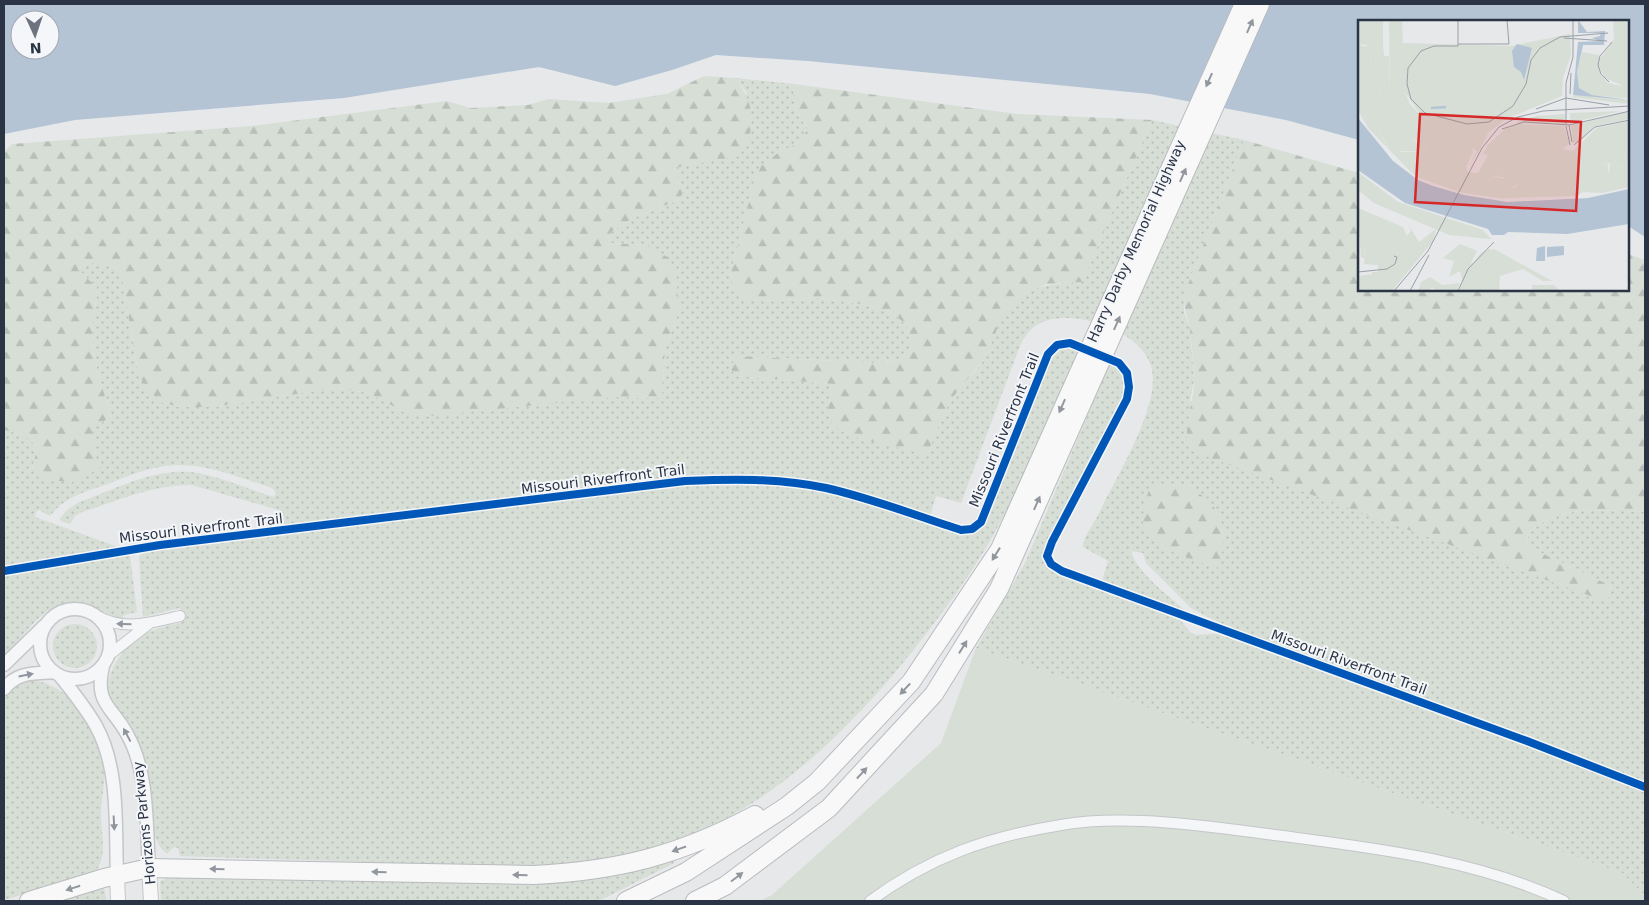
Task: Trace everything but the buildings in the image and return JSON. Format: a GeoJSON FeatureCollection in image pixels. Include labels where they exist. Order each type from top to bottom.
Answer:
{"type":"FeatureCollection","features":[{"type":"Feature","properties":{"kind":"highway","name":"Harry Darby Memorial Highway"},"geometry":{"type":"LineString","coordinates":[[695,901],[725,886],[829,808],[934,694],[999,590],[1089,364],[1244,4]]}},
{"type":"Feature","properties":{"kind":"highway","name":"Harry Darby Memorial Highway"},"geometry":{"type":"LineString","coordinates":[[626,901],[686,872],[788,806],[817,782],[911,682],[1000,549],[1260,4]]}},
{"type":"Feature","properties":{"kind":"highway"},"geometry":{"type":"LineString","coordinates":[[29,901],[117,875],[149,868],[534,875],[581,873],[633,864],[682,848],[736,825],[817,782]]}},
{"type":"Feature","properties":{"kind":"main road","name":"Horizons Parkway"},"geometry":{"type":"LineString","coordinates":[[149,868],[151,901]]}},
{"type":"Feature","properties":{"kind":"main road","name":"Horizons Parkway"},"geometry":{"type":"LineString","coordinates":[[117,875],[118,901]]}},
{"type":"Feature","properties":{"kind":"street"},"geometry":{"type":"LineString","coordinates":[[4,666],[56,614],[72,609],[89,611],[115,624],[150,623],[180,616]]}},
{"type":"Feature","properties":{"kind":"street"},"geometry":{"type":"LineString","coordinates":[[99,617],[110,635],[106,660]]}},
{"type":"Feature","properties":{"kind":"street"},"geometry":{"type":"LineString","coordinates":[[48,622],[42,632],[40,649],[46,664],[57,674]]}},
{"type":"Feature","properties":{"kind":"street"},"geometry":{"type":"LineString","coordinates":[[4,689],[18,676],[29,672],[57,674],[71,679],[83,678],[94,674],[106,660],[150,623]]}},
{"type":"Feature","properties":{"kind":"street","name":"Horizons Parkway"},"geometry":{"type":"LineString","coordinates":[[106,660],[101,676],[104,704],[127,733],[138,756],[143,790],[149,868]]}},
{"type":"Feature","properties":{"kind":"street","name":"Horizons Parkway"},"geometry":{"type":"LineString","coordinates":[[57,674],[78,698],[96,727],[106,748],[112,775],[117,875]]}},
{"type":"Feature","properties":{"kind":"street"},"geometry":{"type":"LineString","coordinates":[[870,901],[901,878],[942,856],[989,840],[1062,824],[1105,822],[1166,823],[1230,829],[1381,849],[1477,869],[1535,887],[1564,901]]}},
{"type":"Feature","properties":{"kind":"green space"},"geometry":{"type":"Polygon","coordinates":[[[704,76],[735,78],[742,87],[752,116],[749,136],[745,146],[739,156],[674,168],[684,191],[679,200],[635,217],[611,232],[608,243],[648,245],[670,259],[676,274],[679,311],[665,348],[662,398],[613,397],[420,417],[404,412],[369,393],[335,388],[213,407],[179,407],[161,402],[146,388],[138,373],[121,272],[105,264],[94,263],[78,269],[97,288],[93,324],[95,359],[112,416],[92,429],[95,456],[101,468],[71,483],[38,477],[32,468],[36,454],[32,441],[21,434],[4,430],[4,152],[12,144],[252,126],[447,101],[470,108],[528,105],[549,99],[608,103],[667,94],[704,76]]]}},
{"type":"Feature","properties":{"kind":"green space"},"geometry":{"type":"Polygon","coordinates":[[[735,78],[794,84],[796,108],[808,129],[798,143],[778,153],[761,166],[754,182],[731,272],[733,286],[757,301],[818,298],[860,304],[890,312],[907,325],[911,350],[897,360],[877,363],[737,356],[735,376],[832,384],[828,410],[927,455],[941,418],[952,398],[982,362],[997,328],[1015,302],[1024,295],[1044,286],[1082,282],[1152,120],[1244,140],[1184,295],[1184,312],[1190,328],[1194,380],[1190,401],[1607,602],[1611,586],[1527,546],[1528,534],[1540,524],[1568,513],[1599,510],[1645,512],[1645,608],[1642,615],[1645,616],[1645,896],[1622,873],[976,648],[1025,563],[1109,365],[1118,369],[1124,375],[1126,383],[1124,393],[1045,552],[1045,562],[1055,571],[1177,616],[1191,633],[1196,635],[1225,633],[1227,627],[1191,608],[1146,563],[1143,553],[1131,551],[1134,559],[1146,576],[1187,612],[1102,581],[1108,561],[1083,547],[1086,536],[1124,465],[1143,424],[1153,386],[1152,370],[1146,356],[1135,343],[1121,333],[1085,320],[1066,318],[1049,320],[1035,326],[1021,343],[961,503],[936,496],[928,523],[965,535],[979,531],[1051,356],[1065,347],[1079,351],[1017,490],[976,564],[915,648],[854,718],[785,780],[747,806],[707,828],[664,846],[619,858],[572,864],[500,866],[180,856],[178,848],[174,847],[167,854],[160,846],[151,824],[146,772],[139,743],[128,721],[111,701],[108,690],[114,666],[130,644],[147,633],[182,622],[180,608],[143,617],[139,556],[145,552],[269,537],[279,510],[192,485],[178,485],[150,490],[82,512],[75,516],[70,524],[59,520],[66,511],[77,503],[146,477],[175,472],[208,475],[274,497],[276,493],[272,488],[217,470],[189,465],[174,465],[139,472],[82,493],[62,504],[50,516],[39,510],[36,512],[35,517],[118,547],[130,555],[137,612],[124,615],[122,620],[83,604],[70,603],[59,605],[38,619],[4,658],[4,430],[21,434],[32,440],[36,454],[32,468],[95,456],[91,429],[112,416],[95,359],[93,324],[97,288],[78,269],[89,264],[100,263],[111,266],[121,272],[138,373],[161,402],[179,407],[213,407],[335,388],[369,393],[404,412],[613,397],[662,398],[665,348],[679,311],[648,245],[608,243],[611,232],[635,217],[679,200],[684,191],[674,168],[747,93],[735,78]]]}},
{"type":"Feature","properties":{"kind":"green space"},"geometry":{"type":"Polygon","coordinates":[[[794,84],[1017,114],[1152,120],[1082,282],[1047,284],[1030,291],[1011,305],[999,324],[986,357],[952,398],[927,455],[850,436],[833,426],[828,410],[832,384],[735,376],[730,367],[737,356],[877,363],[897,360],[911,350],[907,325],[890,312],[860,304],[818,298],[757,301],[743,298],[733,286],[731,272],[754,182],[761,166],[778,153],[798,143],[808,129],[796,108],[794,84]]]}},
{"type":"Feature","properties":{"kind":"green space"},"geometry":{"type":"Polygon","coordinates":[[[1244,140],[1358,173],[1358,291],[1629,291],[1629,254],[1645,260],[1645,512],[1598,510],[1568,513],[1553,517],[1540,524],[1528,534],[1527,546],[1611,586],[1607,602],[1189,450],[1187,431],[1194,377],[1191,336],[1184,295],[1244,140]]]}},
{"type":"Feature","properties":{"kind":"green space"},"geometry":{"type":"Polygon","coordinates":[[[1150,484],[1188,486],[1210,501],[1220,517],[1225,534],[1219,568],[1174,552],[1152,540],[1145,532],[1143,514],[1150,484]]]}},
{"type":"Feature","properties":{"kind":"green space"},"geometry":{"type":"Polygon","coordinates":[[[71,624],[79,624],[91,630],[97,646],[91,662],[79,668],[71,668],[59,662],[53,650],[53,642],[59,630],[71,624]]]}},
{"type":"Feature","properties":{"kind":"green space"},"geometry":{"type":"Polygon","coordinates":[[[976,648],[1622,873],[1645,896],[1645,901],[760,901],[772,895],[941,743],[976,648]]]}},
{"type":"Feature","properties":{"kind":"green space"},"geometry":{"type":"Polygon","coordinates":[[[28,680],[43,682],[56,688],[68,697],[88,722],[95,736],[101,750],[104,765],[101,814],[103,852],[95,873],[4,900],[4,697],[12,687],[28,680]]]}},
{"type":"Feature","properties":{"kind":"green space"},"geometry":{"type":"Polygon","coordinates":[[[673,860],[674,863],[599,901],[161,901],[160,881],[169,877],[568,882],[610,877],[673,860]]]}},
{"type":"Feature","properties":{"kind":"green space"},"geometry":{"type":"Polygon","coordinates":[[[98,888],[104,889],[107,901],[55,901],[98,888]]]}},
{"type":"Feature","properties":{"kind":"water"},"geometry":{"type":"Polygon","coordinates":[[[4,4],[1645,4],[1645,237],[1629,227],[1629,20],[1358,20],[1358,140],[1286,120],[1150,94],[808,61],[716,55],[615,86],[539,67],[344,98],[75,120],[4,134],[4,4]]]}},
{"type":"Feature","properties":{"kind":"cycle path","name":"Missouri Riverfront Trail"},"geometry":{"type":"LineString","coordinates":[[4,571],[160,545],[685,481],[756,480],[791,482],[826,488],[860,497],[961,530],[972,529],[981,522],[1048,354],[1057,345],[1070,343],[1119,363],[1127,373],[1129,387],[1127,399],[1052,542],[1047,556],[1051,564],[1062,571],[1527,741],[1645,787]]}}]}
